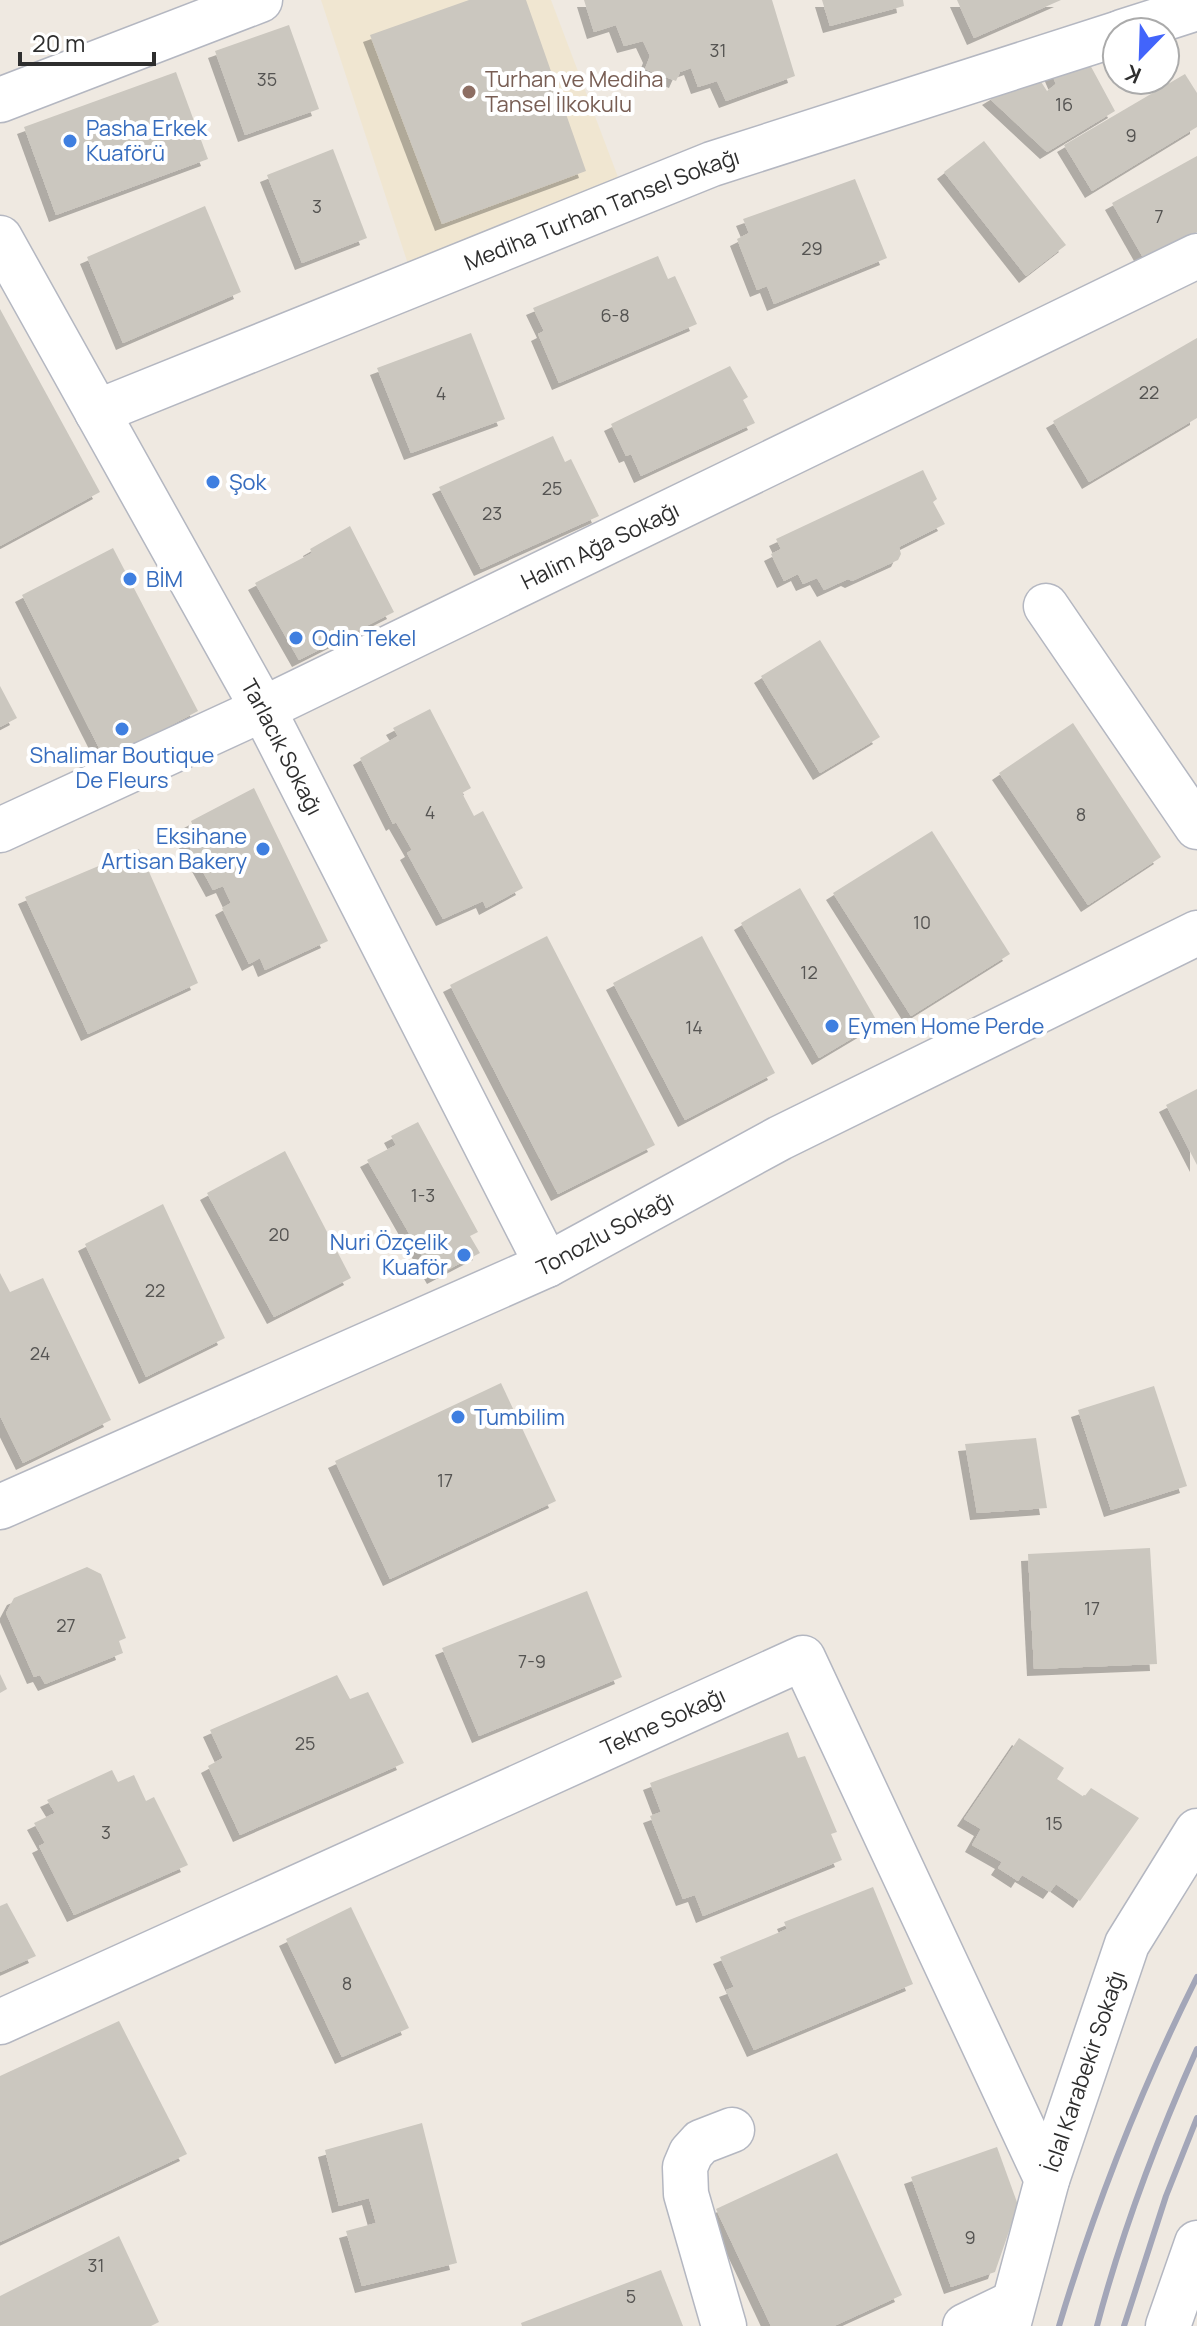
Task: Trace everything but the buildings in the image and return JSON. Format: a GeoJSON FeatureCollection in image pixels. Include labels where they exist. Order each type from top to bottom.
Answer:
{"type":"FeatureCollection","features":[{"type":"Feature","properties":{"kind":"street"},"geometry":{"type":"LineString","coordinates":[[0,100],[260,0]]}},
{"type":"Feature","properties":{"kind":"street","name":"Mediha Turhan Tansel Sokağı"},"geometry":{"type":"LineString","coordinates":[[1172,16],[1197,8]]}},
{"type":"Feature","properties":{"kind":"street","name":"Mediha Turhan Tansel Sokağı"},"geometry":{"type":"LineString","coordinates":[[97,412],[712,164],[1101,39]]}},
{"type":"Feature","properties":{"kind":"street","name":"Tarlacık Sokağı"},"geometry":{"type":"LineString","coordinates":[[0,238],[263,709],[547,1265]]}},
{"type":"Feature","properties":{"kind":"street","name":"Halim Ağa Sokağı"},"geometry":{"type":"LineString","coordinates":[[0,830],[263,709],[1197,256]]}},
{"type":"Feature","properties":{"kind":"street"},"geometry":{"type":"LineString","coordinates":[[1046,606],[1197,827]]}},
{"type":"Feature","properties":{"kind":"street","name":"Tonozlu Sokağı"},"geometry":{"type":"LineString","coordinates":[[0,1507],[547,1265],[780,1138],[1197,933]]}},
{"type":"Feature","properties":{"kind":"street","name":"Tekne Sokağı"},"geometry":{"type":"LineString","coordinates":[[0,2022],[803,1658],[1047,2180]]}},
{"type":"Feature","properties":{"kind":"street","name":"İclal Karabekir Sokağı"},"geometry":{"type":"LineString","coordinates":[[1011,2314],[1047,2180],[1127,1944],[1197,1831]]}},
{"type":"Feature","properties":{"kind":"street"},"geometry":{"type":"LineString","coordinates":[[724,2326],[686,2194],[685,2167],[691,2153],[701,2142],[732,2130]]}},
{"type":"Feature","properties":{"kind":"street"},"geometry":{"type":"LineString","coordinates":[[1168,2326],[1197,2243]]}},
{"type":"Feature","properties":{"kind":"street"},"geometry":{"type":"LineString","coordinates":[[965,2326],[1011,2314]]}},
{"type":"Feature","properties":{"kind":"shaded area","name":"Turhan ve Mediha Tansel İlkokulu"},"geometry":{"type":"Polygon","coordinates":[[[321,0],[551,0],[621,185],[409,267],[321,0]]]}},
{"type":"Feature","properties":{"kind":"railway"},"geometry":{"type":"LineString","coordinates":[[1059,2326],[1120,2148],[1197,1977]]}},
{"type":"Feature","properties":{"kind":"railway"},"geometry":{"type":"LineString","coordinates":[[1097,2326],[1141,2186],[1197,2049]]}},
{"type":"Feature","properties":{"kind":"railway"},"geometry":{"type":"LineString","coordinates":[[1124,2326],[1166,2196],[1197,2118]]}},
{"type":"Feature","properties":{"kind":"place","name":"Turhan ve Mediha Tansel İlkokulu"},"geometry":{"type":"Point","coordinates":[469,92]}},
{"type":"Feature","properties":{"kind":"place","name":"Pasha Erkek Kuaförü"},"geometry":{"type":"Point","coordinates":[70,141]}},
{"type":"Feature","properties":{"kind":"place","name":"Şok"},"geometry":{"type":"Point","coordinates":[213,482]}},
{"type":"Feature","properties":{"kind":"place","name":"BİM"},"geometry":{"type":"Point","coordinates":[130,579]}},
{"type":"Feature","properties":{"kind":"place","name":"Odin Tekel"},"geometry":{"type":"Point","coordinates":[296,638]}},
{"type":"Feature","properties":{"kind":"place","name":"Shalimar Boutique De Fleurs"},"geometry":{"type":"Point","coordinates":[122,729]}},
{"type":"Feature","properties":{"kind":"place","name":"Eksihane Artisan Bakery"},"geometry":{"type":"Point","coordinates":[263,849]}},
{"type":"Feature","properties":{"kind":"place","name":"Eymen Home Perde"},"geometry":{"type":"Point","coordinates":[832,1026]}},
{"type":"Feature","properties":{"kind":"place","name":"Nuri Özçelik Kuaför"},"geometry":{"type":"Point","coordinates":[464,1255]}},
{"type":"Feature","properties":{"kind":"place","name":"Tumbilim"},"geometry":{"type":"Point","coordinates":[458,1417]}}]}
